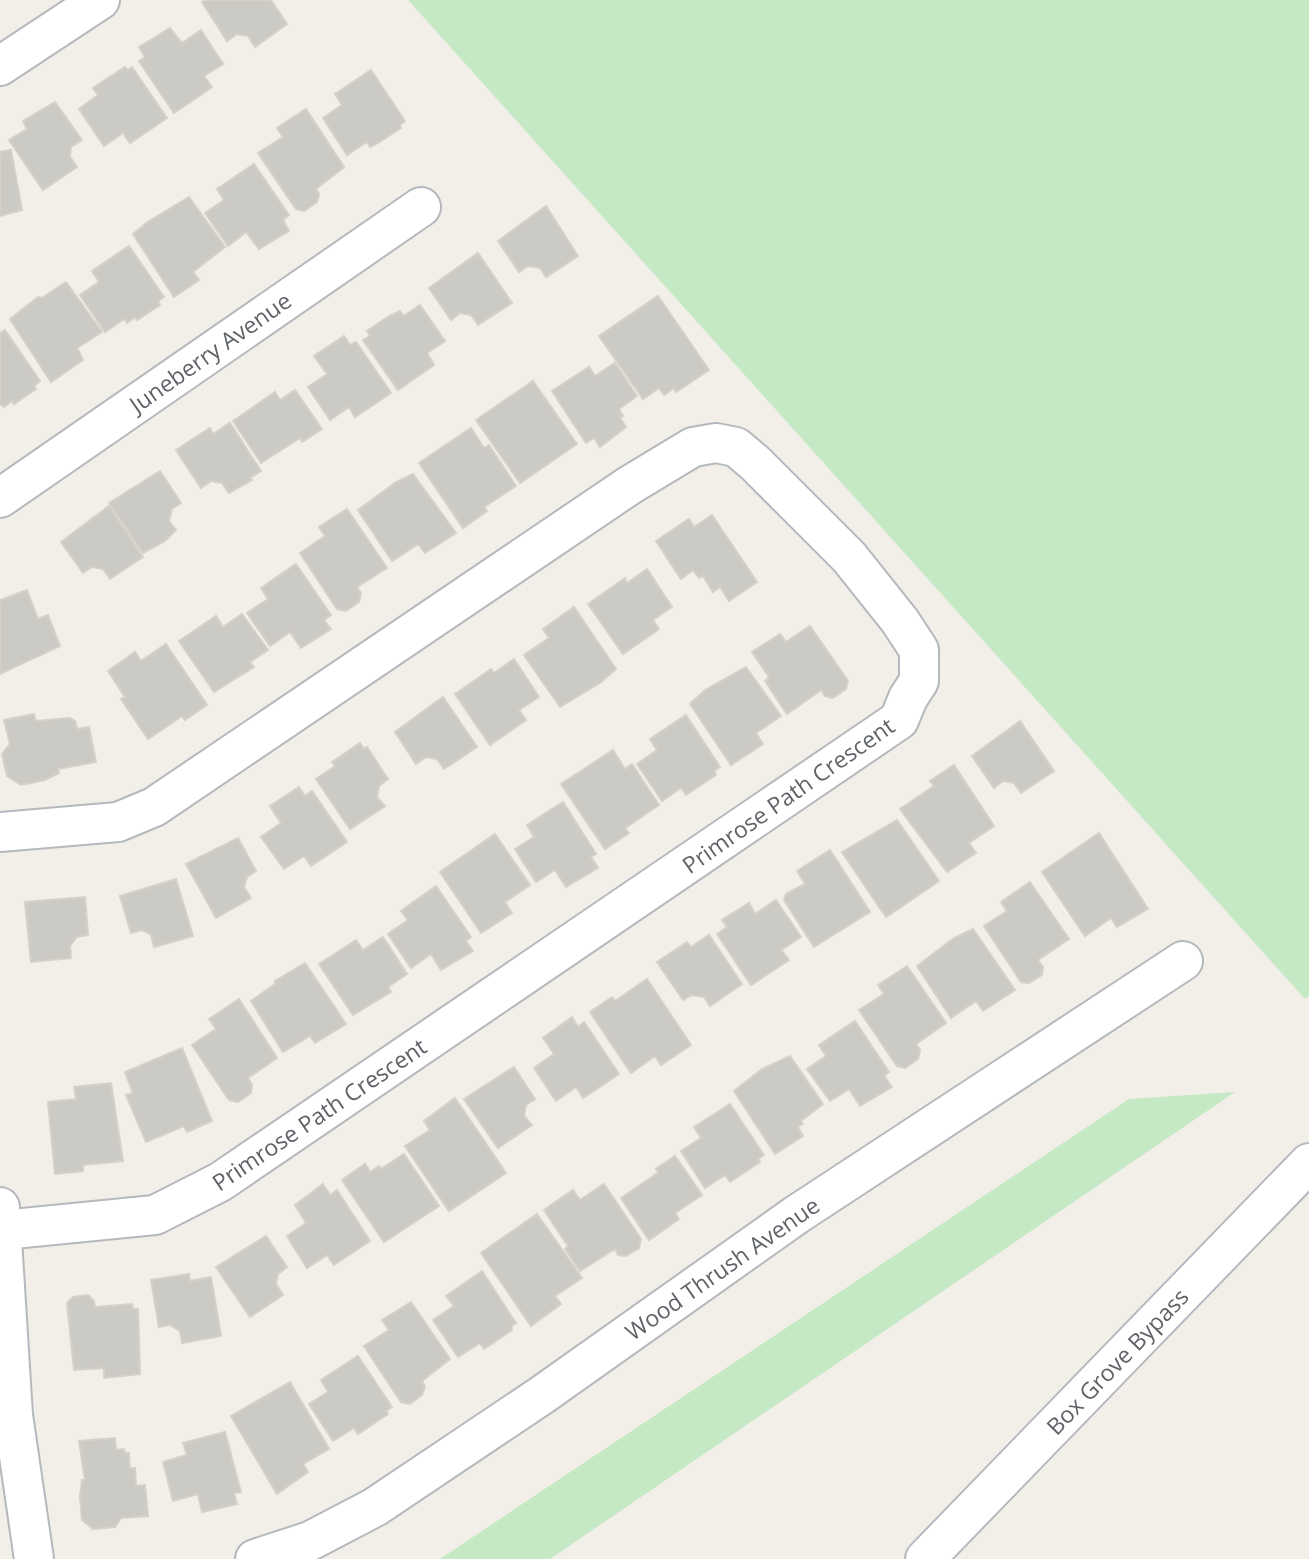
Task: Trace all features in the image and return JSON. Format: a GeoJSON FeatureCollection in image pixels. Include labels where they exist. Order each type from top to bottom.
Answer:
{"type":"FeatureCollection","features":[{"type":"Feature","properties":{"kind":"street"},"geometry":{"type":"LineString","coordinates":[[0,66],[100,0]]}},
{"type":"Feature","properties":{"kind":"street","name":"Juneberry Avenue"},"geometry":{"type":"LineString","coordinates":[[0,498],[421,207]]}},
{"type":"Feature","properties":{"kind":"street","name":"Primrose Path Crescent"},"geometry":{"type":"LineString","coordinates":[[0,832],[118,822],[154,807],[618,493],[693,447],[716,443],[736,447],[755,463],[849,558],[900,621],[919,650],[919,681],[899,720],[220,1182],[155,1215],[1,1219]]}},
{"type":"Feature","properties":{"kind":"street","name":"Wood Thrush Avenue"},"geometry":{"type":"LineString","coordinates":[[255,1559],[310,1541],[375,1507],[553,1387],[796,1215],[1183,961]]}},
{"type":"Feature","properties":{"kind":"street","name":"Box Grove Bypass"},"geometry":{"type":"LineString","coordinates":[[925,1559],[1309,1163]]}},
{"type":"Feature","properties":{"kind":"street"},"geometry":{"type":"LineString","coordinates":[[1,1219],[13,1415],[34,1559]]}},
{"type":"Feature","properties":{"kind":"green space"},"geometry":{"type":"Polygon","coordinates":[[[408,0],[1309,0],[1309,996],[1305,999],[408,0]]]}},
{"type":"Feature","properties":{"kind":"green space"},"geometry":{"type":"Polygon","coordinates":[[[1235,1092],[550,1559],[440,1559],[1129,1099],[1235,1092]]]}},
{"type":"Feature","properties":{"kind":"building"},"geometry":{"type":"Polygon","coordinates":[[[271,0],[287,24],[255,47],[248,36],[237,34],[227,41],[202,2],[271,0]]]}},
{"type":"Feature","properties":{"kind":"building"},"geometry":{"type":"Polygon","coordinates":[[[170,28],[182,43],[201,30],[223,64],[204,76],[212,87],[174,113],[139,61],[145,57],[139,47],[170,28]]]}},
{"type":"Feature","properties":{"kind":"building"},"geometry":{"type":"Polygon","coordinates":[[[125,67],[127,70],[132,67],[167,118],[130,143],[123,133],[104,146],[79,109],[98,95],[93,88],[125,67]]]}},
{"type":"Feature","properties":{"kind":"building"},"geometry":{"type":"Polygon","coordinates":[[[371,70],[405,121],[400,125],[401,128],[378,143],[370,147],[367,142],[347,155],[323,118],[342,105],[335,94],[371,70]]]}},
{"type":"Feature","properties":{"kind":"building"},"geometry":{"type":"Polygon","coordinates":[[[55,102],[82,140],[71,147],[70,157],[77,167],[43,190],[9,140],[27,129],[23,121],[55,102]]]}},
{"type":"Feature","properties":{"kind":"building"},"geometry":{"type":"Polygon","coordinates":[[[306,109],[344,167],[316,189],[319,194],[317,202],[304,211],[296,209],[258,153],[283,137],[277,128],[306,109]]]}},
{"type":"Feature","properties":{"kind":"building"},"geometry":{"type":"Polygon","coordinates":[[[11,150],[22,210],[0,216],[0,152],[11,150]]]}},
{"type":"Feature","properties":{"kind":"building"},"geometry":{"type":"Polygon","coordinates":[[[254,164],[289,215],[283,220],[289,231],[259,249],[246,232],[228,246],[205,213],[224,200],[217,189],[254,164]]]}},
{"type":"Feature","properties":{"kind":"building"},"geometry":{"type":"Polygon","coordinates":[[[189,197],[225,247],[193,272],[199,280],[174,297],[133,234],[189,197]]]}},
{"type":"Feature","properties":{"kind":"building"},"geometry":{"type":"Polygon","coordinates":[[[546,206],[578,256],[546,277],[540,268],[528,266],[519,272],[498,241],[546,206]]]}},
{"type":"Feature","properties":{"kind":"building"},"geometry":{"type":"Polygon","coordinates":[[[129,246],[164,297],[158,301],[160,305],[137,320],[135,317],[127,323],[124,319],[105,332],[80,295],[99,282],[92,271],[129,246]]]}},
{"type":"Feature","properties":{"kind":"building"},"geometry":{"type":"Polygon","coordinates":[[[478,253],[512,303],[478,325],[471,315],[460,313],[451,320],[429,288],[478,253]]]}},
{"type":"Feature","properties":{"kind":"building"},"geometry":{"type":"Polygon","coordinates":[[[66,282],[102,332],[77,348],[83,360],[51,382],[10,319],[38,297],[42,298],[66,282]]]}},
{"type":"Feature","properties":{"kind":"building"},"geometry":{"type":"Polygon","coordinates":[[[658,296],[709,370],[676,392],[674,388],[664,395],[659,388],[643,399],[599,336],[658,296]]]}},
{"type":"Feature","properties":{"kind":"building"},"geometry":{"type":"Polygon","coordinates":[[[420,305],[445,341],[427,353],[434,365],[398,390],[363,340],[370,336],[367,331],[389,316],[400,311],[404,316],[420,305]]]}},
{"type":"Feature","properties":{"kind":"building"},"geometry":{"type":"Polygon","coordinates":[[[5,330],[40,381],[34,386],[36,389],[14,404],[12,401],[4,407],[0,404],[0,333],[5,330]]]}},
{"type":"Feature","properties":{"kind":"building"},"geometry":{"type":"Polygon","coordinates":[[[344,336],[350,345],[356,342],[391,393],[355,417],[349,407],[330,420],[308,387],[327,374],[314,356],[344,336]]]}},
{"type":"Feature","properties":{"kind":"building"},"geometry":{"type":"Polygon","coordinates":[[[615,363],[637,396],[619,409],[623,416],[620,418],[626,427],[600,447],[594,438],[586,443],[552,391],[589,367],[595,376],[615,363]]]}},
{"type":"Feature","properties":{"kind":"building"},"geometry":{"type":"Polygon","coordinates":[[[533,381],[577,444],[520,483],[476,420],[533,381]]]}},
{"type":"Feature","properties":{"kind":"building"},"geometry":{"type":"Polygon","coordinates":[[[295,390],[322,429],[302,442],[300,438],[261,463],[233,421],[275,392],[280,400],[295,390]]]}},
{"type":"Feature","properties":{"kind":"building"},"geometry":{"type":"Polygon","coordinates":[[[230,423],[261,471],[250,478],[252,480],[229,493],[222,483],[211,481],[201,488],[176,450],[210,428],[213,434],[230,423]]]}},
{"type":"Feature","properties":{"kind":"building"},"geometry":{"type":"Polygon","coordinates":[[[471,428],[484,448],[489,445],[516,486],[484,507],[487,511],[463,528],[419,463],[471,428]]]}},
{"type":"Feature","properties":{"kind":"building"},"geometry":{"type":"Polygon","coordinates":[[[160,471],[181,503],[172,509],[169,521],[176,530],[165,541],[143,553],[109,503],[160,471]]]}},
{"type":"Feature","properties":{"kind":"building"},"geometry":{"type":"Polygon","coordinates":[[[413,474],[456,533],[425,553],[418,544],[392,561],[358,510],[396,482],[413,474]]]}},
{"type":"Feature","properties":{"kind":"building"},"geometry":{"type":"Polygon","coordinates":[[[109,506],[143,557],[110,579],[103,569],[92,567],[83,573],[61,542],[109,506]]]}},
{"type":"Feature","properties":{"kind":"building"},"geometry":{"type":"Polygon","coordinates":[[[347,509],[387,568],[357,587],[361,593],[359,602],[346,611],[337,609],[300,553],[325,536],[319,527],[347,509]]]}},
{"type":"Feature","properties":{"kind":"building"},"geometry":{"type":"Polygon","coordinates":[[[712,515],[757,582],[729,601],[720,587],[713,592],[703,576],[699,578],[693,570],[681,579],[656,541],[689,519],[694,527],[712,515]]]}},
{"type":"Feature","properties":{"kind":"building"},"geometry":{"type":"Polygon","coordinates":[[[296,564],[331,615],[324,620],[331,629],[301,648],[290,632],[270,646],[247,613],[268,599],[261,588],[296,564]]]}},
{"type":"Feature","properties":{"kind":"building"},"geometry":{"type":"Polygon","coordinates":[[[647,569],[672,607],[653,620],[659,629],[623,654],[588,604],[625,578],[627,583],[647,569]]]}},
{"type":"Feature","properties":{"kind":"building"},"geometry":{"type":"Polygon","coordinates":[[[27,590],[38,619],[48,615],[60,646],[0,674],[0,600],[27,590]]]}},
{"type":"Feature","properties":{"kind":"building"},"geometry":{"type":"Polygon","coordinates":[[[574,607],[616,669],[600,683],[560,707],[524,655],[549,638],[543,629],[574,607]]]}},
{"type":"Feature","properties":{"kind":"building"},"geometry":{"type":"Polygon","coordinates":[[[242,614],[268,650],[250,662],[254,667],[214,692],[179,641],[216,616],[223,627],[242,614]]]}},
{"type":"Feature","properties":{"kind":"building"},"geometry":{"type":"Polygon","coordinates":[[[810,626],[848,681],[846,689],[833,698],[825,696],[821,690],[787,714],[765,681],[769,677],[752,652],[780,634],[786,642],[810,626]]]}},
{"type":"Feature","properties":{"kind":"building"},"geometry":{"type":"Polygon","coordinates":[[[166,644],[207,705],[185,720],[182,716],[148,739],[121,699],[125,697],[108,671],[135,652],[141,661],[166,644]]]}},
{"type":"Feature","properties":{"kind":"building"},"geometry":{"type":"Polygon","coordinates":[[[514,659],[539,697],[519,710],[526,720],[490,745],[455,694],[491,669],[494,673],[514,659]]]}},
{"type":"Feature","properties":{"kind":"building"},"geometry":{"type":"Polygon","coordinates":[[[746,667],[781,716],[756,733],[763,744],[731,765],[690,704],[705,690],[746,667]]]}},
{"type":"Feature","properties":{"kind":"building"},"geometry":{"type":"Polygon","coordinates":[[[443,697],[477,747],[444,769],[437,759],[426,757],[416,764],[395,732],[443,697]]]}},
{"type":"Feature","properties":{"kind":"building"},"geometry":{"type":"Polygon","coordinates":[[[34,714],[36,721],[70,718],[75,721],[77,729],[89,727],[96,762],[58,769],[59,773],[45,780],[21,785],[7,776],[2,754],[10,744],[4,720],[34,714]]]}},
{"type":"Feature","properties":{"kind":"building"},"geometry":{"type":"Polygon","coordinates":[[[686,715],[720,767],[714,771],[716,775],[686,795],[681,788],[662,801],[637,764],[657,750],[650,739],[686,715]]]}},
{"type":"Feature","properties":{"kind":"building"},"geometry":{"type":"Polygon","coordinates":[[[1020,721],[1054,771],[1021,793],[1014,783],[1003,781],[994,788],[972,756],[1020,721]]]}},
{"type":"Feature","properties":{"kind":"building"},"geometry":{"type":"Polygon","coordinates":[[[360,743],[364,749],[367,747],[388,779],[379,786],[377,797],[385,806],[350,829],[316,779],[335,766],[332,762],[360,743]]]}},
{"type":"Feature","properties":{"kind":"building"},"geometry":{"type":"Polygon","coordinates":[[[613,750],[625,769],[632,764],[659,805],[625,828],[629,833],[605,849],[561,784],[613,750]]]}},
{"type":"Feature","properties":{"kind":"building"},"geometry":{"type":"Polygon","coordinates":[[[954,765],[994,826],[969,843],[976,853],[947,872],[900,809],[934,786],[930,781],[954,765]]]}},
{"type":"Feature","properties":{"kind":"building"},"geometry":{"type":"Polygon","coordinates":[[[299,787],[305,796],[312,791],[347,842],[311,866],[304,856],[284,869],[261,837],[281,823],[270,806],[299,787]]]}},
{"type":"Feature","properties":{"kind":"building"},"geometry":{"type":"Polygon","coordinates":[[[563,802],[596,854],[591,857],[598,868],[566,887],[555,870],[536,882],[515,849],[534,837],[527,825],[563,802]]]}},
{"type":"Feature","properties":{"kind":"building"},"geometry":{"type":"Polygon","coordinates":[[[897,820],[939,881],[886,917],[842,852],[897,820]]]}},
{"type":"Feature","properties":{"kind":"building"},"geometry":{"type":"Polygon","coordinates":[[[1099,833],[1148,909],[1117,927],[1111,918],[1085,936],[1042,872],[1099,833]]]}},
{"type":"Feature","properties":{"kind":"building"},"geometry":{"type":"Polygon","coordinates":[[[495,834],[530,885],[505,902],[512,913],[481,933],[440,872],[495,834]]]}},
{"type":"Feature","properties":{"kind":"building"},"geometry":{"type":"Polygon","coordinates":[[[238,838],[256,871],[247,877],[244,887],[251,898],[216,918],[186,864],[238,838]]]}},
{"type":"Feature","properties":{"kind":"building"},"geometry":{"type":"Polygon","coordinates":[[[830,850],[870,912],[814,947],[784,900],[786,894],[805,884],[797,871],[830,850]]]}},
{"type":"Feature","properties":{"kind":"building"},"geometry":{"type":"Polygon","coordinates":[[[176,879],[193,936],[154,947],[151,935],[142,930],[131,933],[120,896],[176,879]]]}},
{"type":"Feature","properties":{"kind":"building"},"geometry":{"type":"Polygon","coordinates":[[[1030,882],[1069,939],[1038,960],[1043,967],[1042,975],[1029,983],[1021,982],[984,926],[1007,911],[1001,902],[1030,882]]]}},
{"type":"Feature","properties":{"kind":"building"},"geometry":{"type":"Polygon","coordinates":[[[436,886],[471,937],[466,941],[473,951],[441,970],[431,954],[411,968],[388,934],[408,920],[401,911],[436,886]]]}},
{"type":"Feature","properties":{"kind":"building"},"geometry":{"type":"Polygon","coordinates":[[[85,897],[88,935],[77,937],[70,946],[71,958],[31,962],[25,902],[85,897]]]}},
{"type":"Feature","properties":{"kind":"building"},"geometry":{"type":"Polygon","coordinates":[[[776,900],[801,937],[781,950],[789,960],[751,985],[717,934],[727,927],[722,920],[749,903],[755,914],[776,900]]]}},
{"type":"Feature","properties":{"kind":"building"},"geometry":{"type":"Polygon","coordinates":[[[973,929],[1015,990],[983,1011],[976,1001],[951,1018],[917,966],[954,938],[973,929]]]}},
{"type":"Feature","properties":{"kind":"building"},"geometry":{"type":"Polygon","coordinates":[[[709,935],[742,984],[710,1006],[704,997],[692,995],[683,1000],[657,962],[687,942],[691,947],[709,935]]]}},
{"type":"Feature","properties":{"kind":"building"},"geometry":{"type":"Polygon","coordinates":[[[383,937],[407,974],[388,987],[391,992],[353,1015],[319,964],[356,940],[363,950],[383,937]]]}},
{"type":"Feature","properties":{"kind":"building"},"geometry":{"type":"Polygon","coordinates":[[[305,963],[346,1024],[315,1043],[310,1036],[283,1052],[251,1001],[275,984],[275,981],[305,963]]]}},
{"type":"Feature","properties":{"kind":"building"},"geometry":{"type":"Polygon","coordinates":[[[907,966],[946,1023],[916,1044],[920,1050],[918,1059],[905,1068],[897,1066],[859,1010],[884,994],[878,985],[907,966]]]}},
{"type":"Feature","properties":{"kind":"building"},"geometry":{"type":"Polygon","coordinates":[[[647,979],[691,1045],[661,1065],[655,1056],[631,1073],[590,1012],[612,997],[615,1001],[647,979]]]}},
{"type":"Feature","properties":{"kind":"building"},"geometry":{"type":"Polygon","coordinates":[[[239,999],[277,1058],[248,1078],[252,1085],[251,1093],[238,1102],[229,1100],[192,1045],[216,1029],[209,1019],[239,999]]]}},
{"type":"Feature","properties":{"kind":"building"},"geometry":{"type":"Polygon","coordinates":[[[572,1017],[578,1027],[584,1022],[619,1074],[583,1098],[576,1087],[556,1101],[534,1068],[554,1054],[543,1038],[572,1017]]]}},
{"type":"Feature","properties":{"kind":"building"},"geometry":{"type":"Polygon","coordinates":[[[855,1021],[889,1072],[884,1076],[892,1087],[860,1106],[849,1089],[830,1101],[807,1069],[826,1056],[819,1045],[855,1021]]]}},
{"type":"Feature","properties":{"kind":"building"},"geometry":{"type":"Polygon","coordinates":[[[182,1048],[212,1121],[187,1132],[184,1126],[146,1142],[126,1095],[133,1093],[125,1072],[182,1048]]]}},
{"type":"Feature","properties":{"kind":"building"},"geometry":{"type":"Polygon","coordinates":[[[790,1056],[823,1104],[801,1121],[803,1124],[798,1127],[803,1136],[775,1154],[734,1091],[762,1069],[790,1056]]]}},
{"type":"Feature","properties":{"kind":"building"},"geometry":{"type":"Polygon","coordinates":[[[514,1067],[535,1099],[526,1105],[524,1116],[532,1125],[498,1148],[464,1099],[514,1067]]]}},
{"type":"Feature","properties":{"kind":"building"},"geometry":{"type":"Polygon","coordinates":[[[111,1083],[123,1161],[83,1165],[83,1171],[55,1174],[48,1102],[76,1099],[74,1087],[111,1083]]]}},
{"type":"Feature","properties":{"kind":"building"},"geometry":{"type":"Polygon","coordinates":[[[455,1098],[506,1173],[449,1211],[405,1146],[430,1130],[424,1121],[455,1098]]]}},
{"type":"Feature","properties":{"kind":"building"},"geometry":{"type":"Polygon","coordinates":[[[730,1104],[764,1155],[758,1159],[760,1162],[730,1182],[725,1175],[705,1188],[681,1151],[701,1138],[694,1127],[730,1104]]]}},
{"type":"Feature","properties":{"kind":"building"},"geometry":{"type":"Polygon","coordinates":[[[404,1154],[439,1206],[384,1242],[342,1180],[365,1164],[370,1172],[379,1166],[381,1169],[404,1154]]]}},
{"type":"Feature","properties":{"kind":"building"},"geometry":{"type":"Polygon","coordinates":[[[675,1156],[702,1195],[675,1213],[679,1219],[649,1240],[621,1198],[659,1172],[656,1169],[675,1156]]]}},
{"type":"Feature","properties":{"kind":"building"},"geometry":{"type":"Polygon","coordinates":[[[323,1184],[330,1195],[337,1190],[370,1241],[334,1265],[327,1255],[307,1268],[287,1236],[306,1223],[295,1205],[323,1184]]]}},
{"type":"Feature","properties":{"kind":"building"},"geometry":{"type":"Polygon","coordinates":[[[604,1184],[641,1239],[639,1248],[626,1256],[618,1255],[615,1249],[580,1271],[565,1249],[568,1246],[544,1210],[573,1190],[580,1200],[604,1184]]]}},
{"type":"Feature","properties":{"kind":"building"},"geometry":{"type":"Polygon","coordinates":[[[537,1214],[582,1278],[555,1296],[561,1304],[531,1326],[481,1253],[537,1214]]]}},
{"type":"Feature","properties":{"kind":"building"},"geometry":{"type":"Polygon","coordinates":[[[266,1236],[287,1267],[278,1274],[276,1284],[283,1295],[250,1317],[216,1267],[266,1236]]]}},
{"type":"Feature","properties":{"kind":"building"},"geometry":{"type":"Polygon","coordinates":[[[482,1271],[516,1323],[511,1327],[512,1330],[484,1349],[480,1343],[458,1357],[433,1320],[454,1306],[446,1296],[482,1271]]]}},
{"type":"Feature","properties":{"kind":"building"},"geometry":{"type":"Polygon","coordinates":[[[189,1274],[190,1281],[211,1277],[221,1336],[182,1343],[180,1331],[170,1325],[159,1327],[151,1280],[189,1274]]]}},
{"type":"Feature","properties":{"kind":"building"},"geometry":{"type":"Polygon","coordinates":[[[88,1295],[94,1301],[95,1307],[132,1304],[133,1309],[138,1309],[140,1374],[104,1378],[104,1368],[74,1370],[67,1303],[73,1297],[88,1295]]]}},
{"type":"Feature","properties":{"kind":"building"},"geometry":{"type":"Polygon","coordinates":[[[411,1302],[450,1359],[422,1381],[425,1386],[422,1395],[410,1404],[401,1402],[364,1346],[389,1330],[382,1320],[411,1302]]]}},
{"type":"Feature","properties":{"kind":"building"},"geometry":{"type":"Polygon","coordinates":[[[358,1356],[392,1407],[386,1411],[388,1414],[358,1434],[354,1428],[333,1441],[309,1404],[328,1392],[321,1380],[358,1356]]]}},
{"type":"Feature","properties":{"kind":"building"},"geometry":{"type":"Polygon","coordinates":[[[290,1382],[329,1449],[303,1464],[308,1472],[277,1494],[231,1416],[290,1382]]]}},
{"type":"Feature","properties":{"kind":"building"},"geometry":{"type":"Polygon","coordinates":[[[225,1432],[241,1492],[234,1493],[237,1504],[202,1512],[198,1494],[173,1501],[163,1462],[187,1455],[183,1443],[225,1432]]]}},
{"type":"Feature","properties":{"kind":"building"},"geometry":{"type":"Polygon","coordinates":[[[115,1438],[116,1450],[124,1449],[125,1453],[129,1453],[130,1468],[135,1468],[136,1486],[145,1485],[148,1516],[121,1518],[115,1527],[93,1529],[82,1520],[80,1496],[82,1480],[85,1480],[79,1441],[115,1438]]]}}]}
